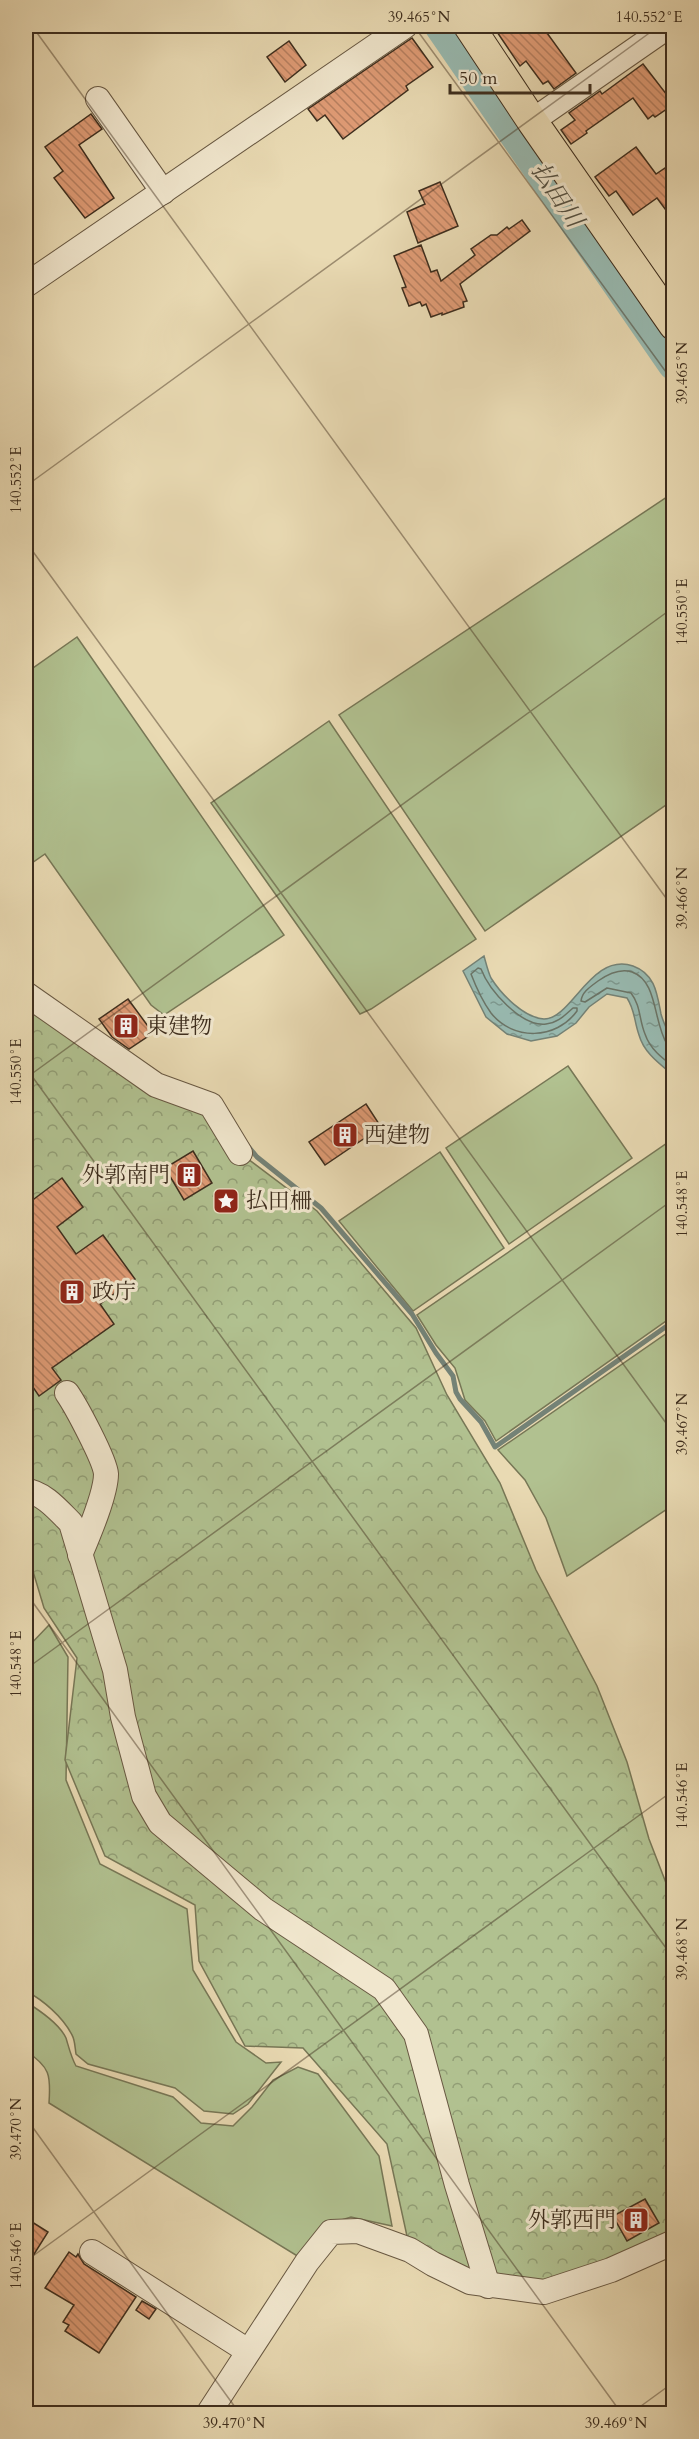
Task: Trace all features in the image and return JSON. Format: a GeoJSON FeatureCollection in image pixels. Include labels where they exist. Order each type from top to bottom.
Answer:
{"type":"FeatureCollection","features":[{"type":"Feature","properties":{"kind":"main road"},"geometry":{"type":"LineString","coordinates":[[469,26],[674,325]]}},
{"type":"Feature","properties":{"kind":"street"},"geometry":{"type":"LineString","coordinates":[[26,285],[405,26]]}},
{"type":"Feature","properties":{"kind":"street"},"geometry":{"type":"LineString","coordinates":[[532,121],[669,26]]}},
{"type":"Feature","properties":{"kind":"street"},"geometry":{"type":"LineString","coordinates":[[98,99],[163,192]]}},
{"type":"Feature","properties":{"kind":"street"},"geometry":{"type":"LineString","coordinates":[[26,994],[156,1085],[211,1105],[240,1153]]}},
{"type":"Feature","properties":{"kind":"street"},"geometry":{"type":"LineString","coordinates":[[67,1393],[80,1412],[106,1473],[96,1516],[81,1555]]}},
{"type":"Feature","properties":{"kind":"street"},"geometry":{"type":"LineString","coordinates":[[26,1491],[32,1491],[55,1506],[71,1523],[115,1670],[123,1716],[144,1796],[160,1823],[263,1909],[384,1989],[416,2034],[457,2185],[488,2286]]}},
{"type":"Feature","properties":{"kind":"street"},"geometry":{"type":"LineString","coordinates":[[208,2414],[307,2262],[331,2232],[358,2231],[410,2250],[470,2282],[544,2292],[603,2273],[674,2242]]}},
{"type":"Feature","properties":{"kind":"street"},"geometry":{"type":"LineString","coordinates":[[92,2252],[249,2351]]}},
{"type":"Feature","properties":{"kind":"green space"},"geometry":{"type":"Polygon","coordinates":[[[673,493],[673,800],[485,931],[339,715],[673,493]]]}},
{"type":"Feature","properties":{"kind":"green space"},"geometry":{"type":"Polygon","coordinates":[[[77,637],[284,935],[164,1015],[151,1005],[45,854],[26,867],[26,673],[77,637]]]}},
{"type":"Feature","properties":{"kind":"green space"},"geometry":{"type":"Polygon","coordinates":[[[329,721],[476,939],[360,1014],[211,803],[329,721]]]}},
{"type":"Feature","properties":{"kind":"green space"},"geometry":{"type":"Polygon","coordinates":[[[26,994],[211,1105],[240,1153],[317,1211],[416,1328],[447,1395],[500,1483],[536,1570],[597,1686],[627,1762],[649,1839],[673,1901],[673,2242],[587,2279],[488,2286],[410,2250],[387,2144],[303,2048],[245,2046],[199,1961],[195,1905],[105,1856],[65,1760],[77,1658],[44,1608],[26,1548],[26,994]]]}},
{"type":"Feature","properties":{"kind":"green space"},"geometry":{"type":"Polygon","coordinates":[[[568,1066],[632,1158],[509,1244],[446,1148],[568,1066]]]}},
{"type":"Feature","properties":{"kind":"green space"},"geometry":{"type":"Polygon","coordinates":[[[673,1139],[673,1316],[496,1441],[485,1421],[465,1400],[455,1368],[436,1345],[417,1315],[673,1139]]]}},
{"type":"Feature","properties":{"kind":"green space"},"geometry":{"type":"Polygon","coordinates":[[[440,1152],[504,1248],[413,1311],[339,1221],[440,1152]]]}},
{"type":"Feature","properties":{"kind":"green space"},"geometry":{"type":"Polygon","coordinates":[[[673,1329],[673,1505],[567,1576],[546,1518],[525,1480],[498,1450],[673,1329]]]}},
{"type":"Feature","properties":{"kind":"green space"},"geometry":{"type":"Polygon","coordinates":[[[49,1625],[68,1657],[66,1780],[100,1864],[187,1909],[193,1970],[236,2042],[266,2063],[281,2062],[248,2104],[233,2114],[204,2111],[175,2088],[88,2064],[76,2054],[73,2037],[58,2016],[46,2004],[26,1991],[26,1649],[49,1625]]]}},
{"type":"Feature","properties":{"kind":"green space"},"geometry":{"type":"Polygon","coordinates":[[[26,2002],[48,2017],[63,2032],[76,2066],[173,2097],[201,2123],[233,2126],[252,2107],[273,2080],[298,2067],[318,2074],[379,2156],[392,2226],[351,2217],[332,2223],[299,2257],[49,2103],[50,2085],[47,2072],[40,2062],[26,2051],[26,2002]]]}},
{"type":"Feature","properties":{"kind":"water"},"geometry":{"type":"Polygon","coordinates":[[[484,956],[491,978],[507,998],[521,1010],[536,1018],[544,1019],[564,1009],[605,968],[618,964],[640,969],[654,985],[662,1018],[673,1043],[675,1054],[673,1075],[653,1058],[641,1041],[632,1007],[627,998],[607,994],[589,1007],[576,1023],[557,1036],[531,1041],[507,1034],[486,1017],[463,971],[484,956]]]}},
{"type":"Feature","properties":{"kind":"building"},"geometry":{"type":"Polygon","coordinates":[[[493,26],[542,26],[576,73],[554,89],[548,81],[543,84],[526,61],[520,66],[493,26]]]}},
{"type":"Feature","properties":{"kind":"building"},"geometry":{"type":"Polygon","coordinates":[[[412,38],[433,67],[406,86],[408,90],[343,139],[325,115],[317,121],[308,109],[412,38]]]}},
{"type":"Feature","properties":{"kind":"building"},"geometry":{"type":"Polygon","coordinates":[[[289,41],[306,65],[285,82],[267,57],[289,41]]]}},
{"type":"Feature","properties":{"kind":"building"},"geometry":{"type":"Polygon","coordinates":[[[643,64],[674,104],[648,119],[633,98],[571,144],[561,130],[575,120],[569,113],[600,91],[602,94],[643,64]]]}},
{"type":"Feature","properties":{"kind":"building"},"geometry":{"type":"Polygon","coordinates":[[[91,114],[102,129],[79,145],[114,198],[85,218],[54,178],[63,171],[45,147],[91,114]]]}},
{"type":"Feature","properties":{"kind":"building"},"geometry":{"type":"Polygon","coordinates":[[[636,147],[656,174],[674,162],[674,221],[657,198],[633,215],[616,191],[609,196],[595,177],[636,147]]]}},
{"type":"Feature","properties":{"kind":"building"},"geometry":{"type":"Polygon","coordinates":[[[440,182],[458,226],[418,243],[407,212],[425,204],[419,191],[440,182]]]}},
{"type":"Feature","properties":{"kind":"building"},"geometry":{"type":"Polygon","coordinates":[[[522,220],[530,231],[460,284],[467,301],[463,302],[464,307],[431,317],[426,304],[422,306],[420,302],[409,306],[402,288],[406,287],[394,256],[421,245],[431,272],[437,270],[441,281],[475,255],[471,249],[491,235],[497,235],[522,220]]]}},
{"type":"Feature","properties":{"kind":"building","name":"東建物"},"geometry":{"type":"Polygon","coordinates":[[[128,999],[153,1033],[129,1049],[112,1037],[99,1019],[128,999]]]}},
{"type":"Feature","properties":{"kind":"building","name":"西建物"},"geometry":{"type":"Polygon","coordinates":[[[366,1104],[381,1127],[325,1165],[309,1142],[366,1104]]]}},
{"type":"Feature","properties":{"kind":"building","name":"外郭南門"},"geometry":{"type":"Polygon","coordinates":[[[193,1151],[212,1183],[184,1200],[165,1168],[193,1151]]]}},
{"type":"Feature","properties":{"kind":"building","name":"政庁"},"geometry":{"type":"Polygon","coordinates":[[[62,1178],[83,1207],[57,1227],[76,1254],[103,1235],[135,1279],[100,1304],[114,1324],[52,1368],[61,1380],[39,1396],[26,1377],[26,1205],[62,1178]]]}},
{"type":"Feature","properties":{"kind":"building","name":"外郭西門"},"geometry":{"type":"Polygon","coordinates":[[[645,2199],[659,2223],[627,2241],[613,2216],[645,2199]]]}},
{"type":"Feature","properties":{"kind":"building"},"geometry":{"type":"Polygon","coordinates":[[[32,2222],[48,2232],[26,2267],[26,2233],[32,2222]]]}},
{"type":"Feature","properties":{"kind":"building"},"geometry":{"type":"Polygon","coordinates":[[[69,2252],[76,2257],[78,2254],[84,2264],[136,2297],[99,2353],[65,2331],[69,2325],[63,2322],[74,2305],[45,2288],[69,2252]]]}},
{"type":"Feature","properties":{"kind":"building"},"geometry":{"type":"Polygon","coordinates":[[[142,2301],[156,2309],[149,2319],[136,2310],[142,2301]]]}},
{"type":"Feature","properties":{"kind":"waterway","name":"払田川"},"geometry":{"type":"LineString","coordinates":[[441,26],[674,364]]}},
{"type":"Feature","properties":{"kind":"waterway"},"geometry":{"type":"LineString","coordinates":[[247,1145],[257,1157],[321,1208],[412,1314],[453,1376],[460,1399],[481,1422],[495,1447],[674,1321]]}},
{"type":"Feature","properties":{"kind":"place","name":"東建物"},"geometry":{"type":"Point","coordinates":[126,1026]}},
{"type":"Feature","properties":{"kind":"place","name":"西建物"},"geometry":{"type":"Point","coordinates":[345,1135]}},
{"type":"Feature","properties":{"kind":"place","name":"外郭南門"},"geometry":{"type":"Point","coordinates":[189,1175]}},
{"type":"Feature","properties":{"kind":"place","name":"払田柵"},"geometry":{"type":"Point","coordinates":[226,1201]}},
{"type":"Feature","properties":{"kind":"place","name":"政庁"},"geometry":{"type":"Point","coordinates":[72,1292]}},
{"type":"Feature","properties":{"kind":"place","name":"外郭西門"},"geometry":{"type":"Point","coordinates":[636,2220]}}]}
